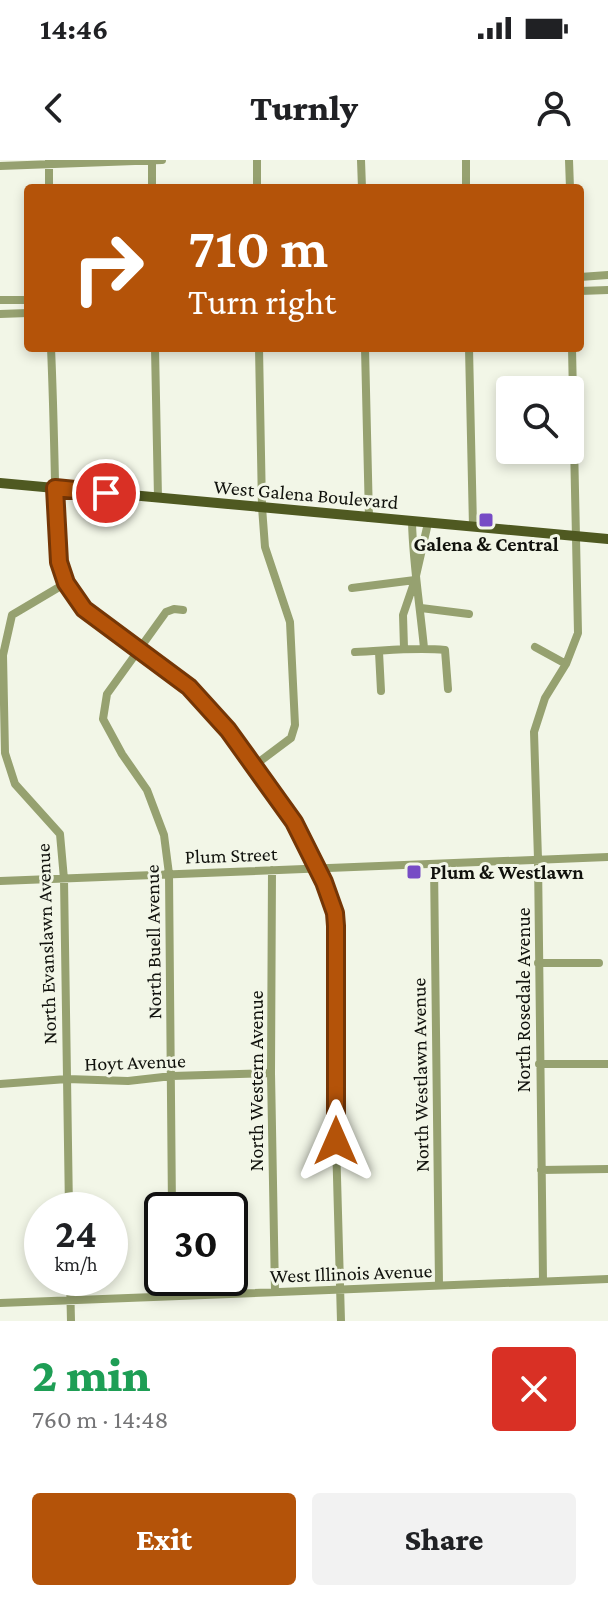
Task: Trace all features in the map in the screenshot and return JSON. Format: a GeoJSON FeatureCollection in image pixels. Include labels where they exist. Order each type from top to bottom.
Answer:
{"type":"FeatureCollection","features":[{"type":"Feature","properties":{"kind":"main road","name":"West Galena Boulevard"},"geometry":{"type":"LineString","coordinates":[[0,483],[608,539]]}},
{"type":"Feature","properties":{"kind":"street"},"geometry":{"type":"LineString","coordinates":[[152,160],[152,184]]}},
{"type":"Feature","properties":{"kind":"street"},"geometry":{"type":"LineString","coordinates":[[0,166],[162,160]]}},
{"type":"Feature","properties":{"kind":"street"},"geometry":{"type":"LineString","coordinates":[[257,160],[257,184]]}},
{"type":"Feature","properties":{"kind":"street"},"geometry":{"type":"LineString","coordinates":[[361,160],[362,184]]}},
{"type":"Feature","properties":{"kind":"street"},"geometry":{"type":"LineString","coordinates":[[466,160],[466,184]]}},
{"type":"Feature","properties":{"kind":"street"},"geometry":{"type":"LineString","coordinates":[[569,160],[570,184]]}},
{"type":"Feature","properties":{"kind":"street"},"geometry":{"type":"LineString","coordinates":[[49,162],[49,184]]}},
{"type":"Feature","properties":{"kind":"street"},"geometry":{"type":"LineString","coordinates":[[584,277],[608,275]]}},
{"type":"Feature","properties":{"kind":"street"},"geometry":{"type":"LineString","coordinates":[[584,291],[608,290]]}},
{"type":"Feature","properties":{"kind":"street"},"geometry":{"type":"LineString","coordinates":[[0,300],[24,300]]}},
{"type":"Feature","properties":{"kind":"street"},"geometry":{"type":"LineString","coordinates":[[0,314],[24,313]]}},
{"type":"Feature","properties":{"kind":"street"},"geometry":{"type":"LineString","coordinates":[[51,352],[59,562],[66,583],[84,609],[189,687],[228,730],[294,822],[330,897],[336,926],[336,1127],[341,1321]]}},
{"type":"Feature","properties":{"kind":"street"},"geometry":{"type":"LineString","coordinates":[[155,352],[158,498]]}},
{"type":"Feature","properties":{"kind":"street"},"geometry":{"type":"LineString","coordinates":[[255,765],[291,738],[295,725],[290,622],[265,547],[259,352]]}},
{"type":"Feature","properties":{"kind":"street"},"geometry":{"type":"LineString","coordinates":[[365,352],[369,518]]}},
{"type":"Feature","properties":{"kind":"street"},"geometry":{"type":"LineString","coordinates":[[469,352],[473,527]]}},
{"type":"Feature","properties":{"kind":"street","name":"North Rosedale Avenue"},"geometry":{"type":"LineString","coordinates":[[543,1281],[534,732],[545,698],[566,664],[578,633],[572,352]]}},
{"type":"Feature","properties":{"kind":"street"},"geometry":{"type":"LineString","coordinates":[[412,522],[415,580],[424,648]]}},
{"type":"Feature","properties":{"kind":"street"},"geometry":{"type":"LineString","coordinates":[[404,648],[403,615],[415,580],[428,523]]}},
{"type":"Feature","properties":{"kind":"street"},"geometry":{"type":"LineString","coordinates":[[352,588],[415,580]]}},
{"type":"Feature","properties":{"kind":"street","name":"North Evanslawn Avenue"},"geometry":{"type":"LineString","coordinates":[[66,583],[12,615],[3,655],[5,753],[15,784],[60,834],[64,879],[69,1192]]}},
{"type":"Feature","properties":{"kind":"street"},"geometry":{"type":"LineString","coordinates":[[421,608],[469,614]]}},
{"type":"Feature","properties":{"kind":"street","name":"North Buell Avenue"},"geometry":{"type":"LineString","coordinates":[[172,1192],[169,874],[164,835],[147,790],[103,719],[107,694],[166,612],[183,610]]}},
{"type":"Feature","properties":{"kind":"street"},"geometry":{"type":"LineString","coordinates":[[535,647],[566,664]]}},
{"type":"Feature","properties":{"kind":"street"},"geometry":{"type":"LineString","coordinates":[[355,652],[404,648],[445,650],[448,689]]}},
{"type":"Feature","properties":{"kind":"street"},"geometry":{"type":"LineString","coordinates":[[379,652],[381,691]]}},
{"type":"Feature","properties":{"kind":"street","name":"Plum Street"},"geometry":{"type":"LineString","coordinates":[[0,881],[608,857]]}},
{"type":"Feature","properties":{"kind":"street","name":"North Westlawn Avenue"},"geometry":{"type":"LineString","coordinates":[[434,864],[439,1285]]}},
{"type":"Feature","properties":{"kind":"street","name":"North Western Avenue"},"geometry":{"type":"LineString","coordinates":[[272,870],[271,1073],[275,1292]]}},
{"type":"Feature","properties":{"kind":"street"},"geometry":{"type":"LineString","coordinates":[[538,963],[599,963]]}},
{"type":"Feature","properties":{"kind":"street"},"geometry":{"type":"LineString","coordinates":[[539,1064],[608,1064]]}},
{"type":"Feature","properties":{"kind":"street","name":"Hoyt Avenue"},"geometry":{"type":"LineString","coordinates":[[0,1084],[271,1073]]}},
{"type":"Feature","properties":{"kind":"street"},"geometry":{"type":"LineString","coordinates":[[541,1170],[608,1169]]}},
{"type":"Feature","properties":{"kind":"street","name":"West Illinois Avenue"},"geometry":{"type":"LineString","coordinates":[[248,1293],[608,1279]]}},
{"type":"Feature","properties":{"kind":"street"},"geometry":{"type":"LineString","coordinates":[[70,1296],[71,1321]]}},
{"type":"Feature","properties":{"kind":"street","name":"West Illinois Avenue"},"geometry":{"type":"LineString","coordinates":[[0,1303],[157,1296]]}},
{"type":"Feature","properties":{"kind":"place","name":"Galena & Central"},"geometry":{"type":"Point","coordinates":[486,520]}},
{"type":"Feature","properties":{"kind":"place","name":"Plum & Westlawn"},"geometry":{"type":"Point","coordinates":[414,872]}},
{"type":"Feature","properties":{"kind":"route"},"geometry":{"type":"LineString","coordinates":[[106,493],[55,488],[59,562],[66,583],[84,609],[189,687],[228,730],[294,822],[330,897],[336,926],[336,1141]]}}]}
